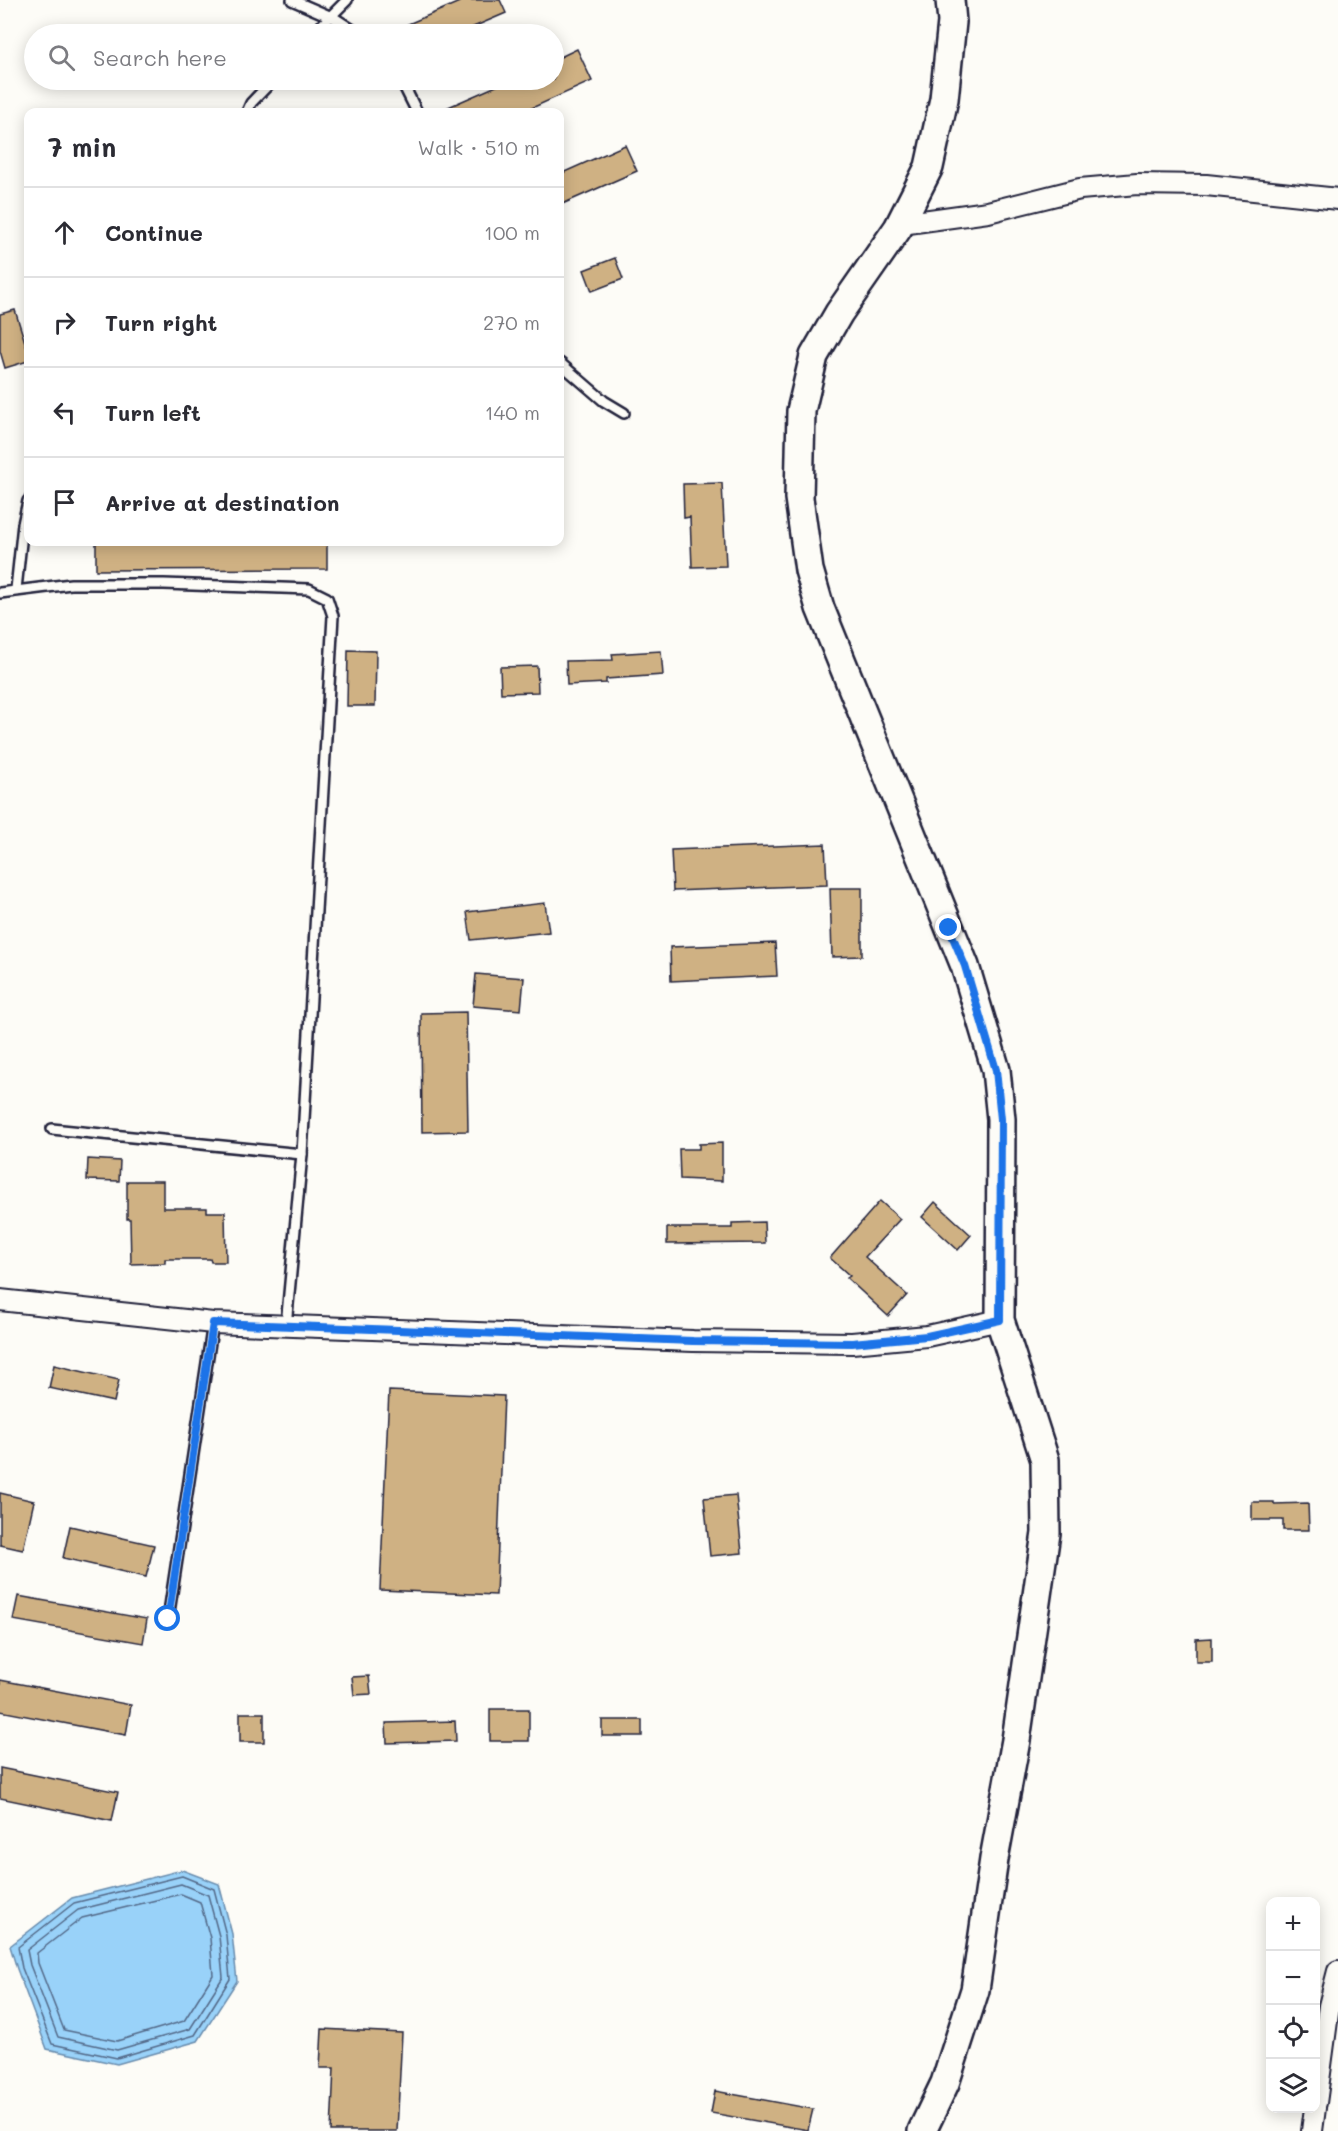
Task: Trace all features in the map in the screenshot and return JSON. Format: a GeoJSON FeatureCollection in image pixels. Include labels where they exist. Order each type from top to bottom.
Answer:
{"type":"FeatureCollection","features":[{"type":"Feature","properties":{"kind":"main road"},"geometry":{"type":"LineString","coordinates":[[922,2131],[945,2083],[975,1990],[994,1858],[1016,1740],[1046,1533],[1045,1460],[1000,1320],[1001,1119],[996,1070],[965,966],[820,608],[809,570],[800,498],[801,411],[814,356],[839,313],[901,224],[929,167],[944,99],[952,22],[950,0]]}},
{"type":"Feature","properties":{"kind":"street"},"geometry":{"type":"LineString","coordinates":[[901,224],[988,212],[1080,189],[1137,184],[1206,185],[1338,199]]}},
{"type":"Feature","properties":{"kind":"street"},"geometry":{"type":"LineString","coordinates":[[0,1300],[213,1323],[693,1341],[852,1343],[927,1336],[1000,1320]]}},
{"type":"Feature","properties":{"kind":"street"},"geometry":{"type":"LineString","coordinates":[[1320,2073],[1329,2006],[1338,1971]]}},
{"type":"Feature","properties":{"kind":"street"},"geometry":{"type":"LineString","coordinates":[[1312,2131],[1314,2113]]}},
{"type":"Feature","properties":{"kind":"lane"},"geometry":{"type":"LineString","coordinates":[[292,0],[331,16],[343,24]]}},
{"type":"Feature","properties":{"kind":"lane"},"geometry":{"type":"LineString","coordinates":[[323,24],[347,0]]}},
{"type":"Feature","properties":{"kind":"lane"},"geometry":{"type":"LineString","coordinates":[[249,108],[263,90]]}},
{"type":"Feature","properties":{"kind":"lane"},"geometry":{"type":"LineString","coordinates":[[406,90],[415,108]]}},
{"type":"Feature","properties":{"kind":"lane"},"geometry":{"type":"LineString","coordinates":[[564,366],[604,401],[624,413]]}},
{"type":"Feature","properties":{"kind":"lane"},"geometry":{"type":"LineString","coordinates":[[16,589],[24,519]]}},
{"type":"Feature","properties":{"kind":"lane"},"geometry":{"type":"LineString","coordinates":[[0,593],[16,589],[71,584],[175,585],[309,590],[327,598],[333,616],[302,1154],[286,1327]]}},
{"type":"Feature","properties":{"kind":"lane"},"geometry":{"type":"LineString","coordinates":[[52,1129],[302,1154]]}},
{"type":"Feature","properties":{"kind":"lane"},"geometry":{"type":"LineString","coordinates":[[168,1619],[213,1323]]}},
{"type":"Feature","properties":{"kind":"water"},"geometry":{"type":"Polygon","coordinates":[[[182,1870],[219,1884],[232,1934],[237,1981],[198,2041],[117,2064],[47,2049],[10,1946],[72,1898],[182,1870]]]}},
{"type":"Feature","properties":{"kind":"building"},"geometry":{"type":"Polygon","coordinates":[[[464,0],[500,0],[506,13],[480,24],[408,24],[464,0]]]}},
{"type":"Feature","properties":{"kind":"building"},"geometry":{"type":"Polygon","coordinates":[[[577,49],[592,81],[532,108],[446,108],[487,90],[564,90],[564,55],[577,49]]]}},
{"type":"Feature","properties":{"kind":"building"},"geometry":{"type":"Polygon","coordinates":[[[625,145],[637,171],[564,203],[564,172],[625,145]]]}},
{"type":"Feature","properties":{"kind":"building"},"geometry":{"type":"Polygon","coordinates":[[[615,258],[623,279],[592,291],[584,270],[615,258]]]}},
{"type":"Feature","properties":{"kind":"building"},"geometry":{"type":"Polygon","coordinates":[[[15,310],[24,339],[24,362],[5,368],[0,351],[0,314],[15,310]]]}},
{"type":"Feature","properties":{"kind":"building"},"geometry":{"type":"Polygon","coordinates":[[[722,483],[726,566],[692,567],[690,517],[684,518],[683,484],[722,483]]]}},
{"type":"Feature","properties":{"kind":"building"},"geometry":{"type":"Polygon","coordinates":[[[96,546],[327,546],[327,569],[96,570],[96,546]]]}},
{"type":"Feature","properties":{"kind":"building"},"geometry":{"type":"Polygon","coordinates":[[[348,650],[376,651],[375,706],[347,706],[348,650]]]}},
{"type":"Feature","properties":{"kind":"building"},"geometry":{"type":"Polygon","coordinates":[[[661,651],[663,675],[606,679],[606,683],[567,685],[566,661],[613,660],[612,654],[661,651]]]}},
{"type":"Feature","properties":{"kind":"building"},"geometry":{"type":"Polygon","coordinates":[[[537,666],[538,692],[501,693],[500,667],[537,666]]]}},
{"type":"Feature","properties":{"kind":"building"},"geometry":{"type":"Polygon","coordinates":[[[825,844],[827,885],[673,891],[671,850],[825,844]]]}},
{"type":"Feature","properties":{"kind":"building"},"geometry":{"type":"Polygon","coordinates":[[[830,888],[862,888],[862,956],[832,957],[830,888]]]}},
{"type":"Feature","properties":{"kind":"building"},"geometry":{"type":"Polygon","coordinates":[[[545,903],[549,932],[471,940],[467,912],[545,903]]]}},
{"type":"Feature","properties":{"kind":"building"},"geometry":{"type":"Polygon","coordinates":[[[775,943],[777,976],[671,981],[670,947],[775,943]]]}},
{"type":"Feature","properties":{"kind":"building"},"geometry":{"type":"Polygon","coordinates":[[[476,974],[524,978],[521,1010],[473,1006],[476,974]]]}},
{"type":"Feature","properties":{"kind":"building"},"geometry":{"type":"Polygon","coordinates":[[[466,1012],[468,1131],[422,1132],[421,1013],[466,1012]]]}},
{"type":"Feature","properties":{"kind":"building"},"geometry":{"type":"Polygon","coordinates":[[[722,1143],[722,1181],[680,1179],[679,1149],[699,1149],[699,1144],[722,1143]]]}},
{"type":"Feature","properties":{"kind":"building"},"geometry":{"type":"Polygon","coordinates":[[[88,1159],[120,1161],[119,1181],[87,1180],[88,1159]]]}},
{"type":"Feature","properties":{"kind":"building"},"geometry":{"type":"Polygon","coordinates":[[[127,1181],[163,1181],[163,1208],[207,1208],[207,1212],[225,1212],[226,1262],[211,1262],[210,1259],[165,1259],[165,1263],[131,1264],[130,1219],[127,1219],[127,1181]]]}},
{"type":"Feature","properties":{"kind":"building"},"geometry":{"type":"Polygon","coordinates":[[[880,1201],[900,1219],[865,1257],[907,1295],[888,1316],[847,1278],[850,1276],[830,1258],[880,1201]]]}},
{"type":"Feature","properties":{"kind":"building"},"geometry":{"type":"Polygon","coordinates":[[[935,1202],[971,1235],[958,1250],[922,1217],[935,1202]]]}},
{"type":"Feature","properties":{"kind":"building"},"geometry":{"type":"Polygon","coordinates":[[[764,1222],[765,1243],[667,1244],[667,1228],[732,1228],[732,1223],[764,1222]]]}},
{"type":"Feature","properties":{"kind":"building"},"geometry":{"type":"Polygon","coordinates":[[[54,1365],[119,1380],[114,1402],[49,1388],[54,1365]]]}},
{"type":"Feature","properties":{"kind":"building"},"geometry":{"type":"Polygon","coordinates":[[[389,1391],[504,1396],[496,1595],[380,1590],[389,1391]]]}},
{"type":"Feature","properties":{"kind":"building"},"geometry":{"type":"Polygon","coordinates":[[[0,1493],[34,1501],[23,1550],[0,1545],[0,1493]]]}},
{"type":"Feature","properties":{"kind":"building"},"geometry":{"type":"Polygon","coordinates":[[[736,1495],[742,1553],[710,1556],[704,1498],[736,1495]]]}},
{"type":"Feature","properties":{"kind":"building"},"geometry":{"type":"Polygon","coordinates":[[[1252,1502],[1308,1503],[1309,1530],[1283,1530],[1283,1520],[1252,1520],[1252,1502]]]}},
{"type":"Feature","properties":{"kind":"building"},"geometry":{"type":"Polygon","coordinates":[[[70,1526],[154,1545],[146,1577],[63,1558],[70,1526]]]}},
{"type":"Feature","properties":{"kind":"building"},"geometry":{"type":"Polygon","coordinates":[[[18,1596],[147,1619],[143,1643],[13,1620],[18,1596]]]}},
{"type":"Feature","properties":{"kind":"building"},"geometry":{"type":"Polygon","coordinates":[[[1212,1638],[1212,1662],[1196,1662],[1196,1639],[1212,1638]]]}},
{"type":"Feature","properties":{"kind":"building"},"geometry":{"type":"Polygon","coordinates":[[[369,1676],[371,1694],[354,1695],[352,1677],[369,1676]]]}},
{"type":"Feature","properties":{"kind":"building"},"geometry":{"type":"Polygon","coordinates":[[[0,1680],[131,1705],[126,1735],[0,1711],[0,1680]]]}},
{"type":"Feature","properties":{"kind":"building"},"geometry":{"type":"Polygon","coordinates":[[[490,1709],[529,1709],[529,1741],[490,1741],[490,1709]]]}},
{"type":"Feature","properties":{"kind":"building"},"geometry":{"type":"Polygon","coordinates":[[[240,1713],[264,1713],[264,1742],[240,1742],[240,1713]]]}},
{"type":"Feature","properties":{"kind":"building"},"geometry":{"type":"Polygon","coordinates":[[[602,1720],[642,1720],[642,1736],[602,1736],[602,1720]]]}},
{"type":"Feature","properties":{"kind":"building"},"geometry":{"type":"Polygon","coordinates":[[[455,1721],[456,1741],[387,1743],[386,1723],[455,1721]]]}},
{"type":"Feature","properties":{"kind":"building"},"geometry":{"type":"Polygon","coordinates":[[[0,1768],[118,1792],[112,1821],[0,1798],[0,1768]]]}},
{"type":"Feature","properties":{"kind":"building"},"geometry":{"type":"Polygon","coordinates":[[[322,2029],[402,2033],[397,2131],[331,2131],[334,2068],[320,2068],[322,2029]]]}},
{"type":"Feature","properties":{"kind":"building"},"geometry":{"type":"Polygon","coordinates":[[[715,2091],[813,2109],[808,2130],[711,2113],[715,2091]]]}},
{"type":"Feature","properties":{"kind":"route"},"geometry":{"type":"LineString","coordinates":[[168,1619],[213,1323],[693,1341],[852,1343],[927,1336],[1000,1320],[1001,1119],[996,1070],[965,966],[949,928]]}}]}
